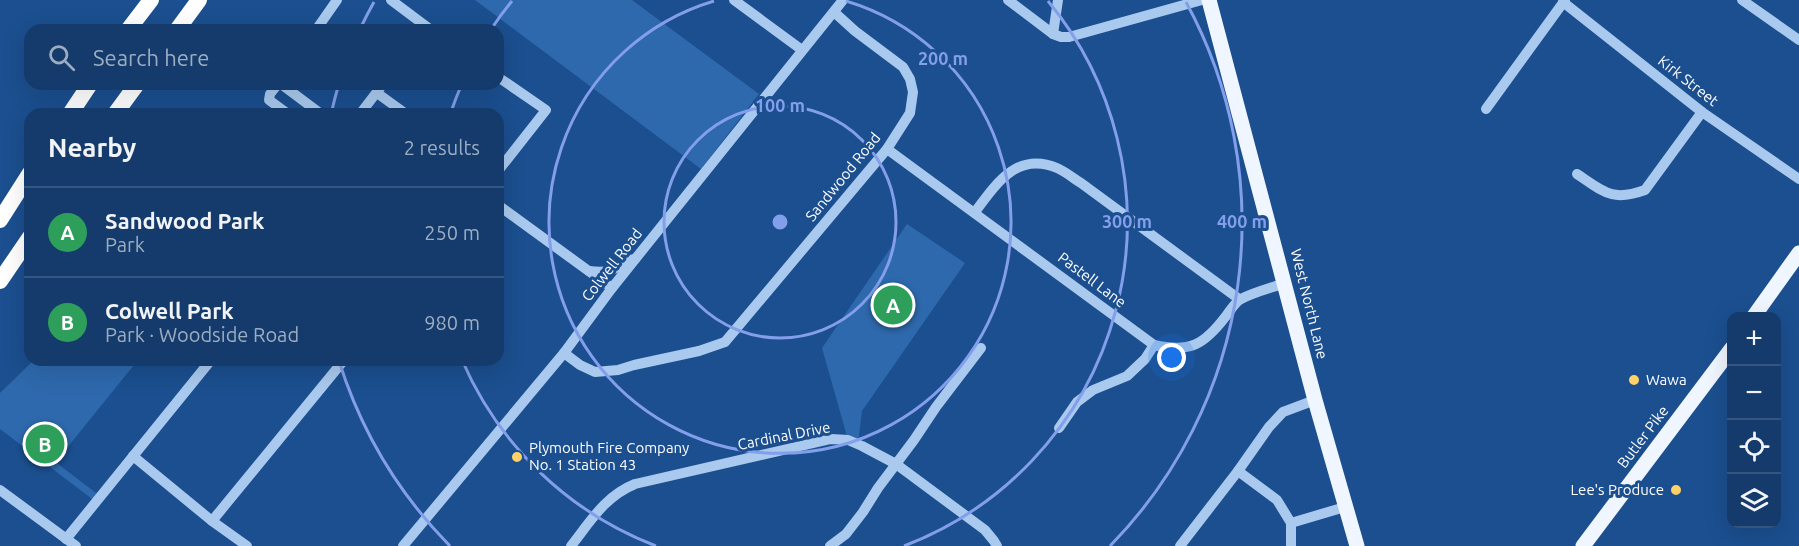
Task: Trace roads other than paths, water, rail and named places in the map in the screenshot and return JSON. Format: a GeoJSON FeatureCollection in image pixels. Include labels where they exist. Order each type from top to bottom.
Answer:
{"type":"FeatureCollection","features":[{"type":"Feature","properties":{"kind":"highway"},"geometry":{"type":"LineString","coordinates":[[133,24],[151,0]]}},
{"type":"Feature","properties":{"kind":"highway"},"geometry":{"type":"LineString","coordinates":[[181,24],[199,0]]}},
{"type":"Feature","properties":{"kind":"highway"},"geometry":{"type":"LineString","coordinates":[[74,108],[86,90]]}},
{"type":"Feature","properties":{"kind":"highway"},"geometry":{"type":"LineString","coordinates":[[119,108],[133,90]]}},
{"type":"Feature","properties":{"kind":"highway"},"geometry":{"type":"LineString","coordinates":[[0,220],[24,182]]}},
{"type":"Feature","properties":{"kind":"highway"},"geometry":{"type":"LineString","coordinates":[[0,281],[24,246]]}},
{"type":"Feature","properties":{"kind":"main road","name":"West North Lane"},"geometry":{"type":"LineString","coordinates":[[1209,0],[1315,400],[1357,546]]}},
{"type":"Feature","properties":{"kind":"main road"},"geometry":{"type":"LineString","coordinates":[[1757,312],[1799,253]]}},
{"type":"Feature","properties":{"kind":"main road","name":"Butler Pike"},"geometry":{"type":"LineString","coordinates":[[1583,546],[1727,353]]}},
{"type":"Feature","properties":{"kind":"street"},"geometry":{"type":"LineString","coordinates":[[320,24],[337,0]]}},
{"type":"Feature","properties":{"kind":"street"},"geometry":{"type":"LineString","coordinates":[[391,0],[420,24]]}},
{"type":"Feature","properties":{"kind":"street"},"geometry":{"type":"LineString","coordinates":[[734,0],[802,50]]}},
{"type":"Feature","properties":{"kind":"street","name":"Colwell Road"},"geometry":{"type":"LineString","coordinates":[[403,546],[564,353],[612,288],[843,0]]}},
{"type":"Feature","properties":{"kind":"street"},"geometry":{"type":"LineString","coordinates":[[1008,0],[1053,34],[1061,37],[1069,37],[1202,0]]}},
{"type":"Feature","properties":{"kind":"street"},"geometry":{"type":"LineString","coordinates":[[1053,34],[1058,0]]}},
{"type":"Feature","properties":{"kind":"street"},"geometry":{"type":"LineString","coordinates":[[1742,0],[1799,40]]}},
{"type":"Feature","properties":{"kind":"street"},"geometry":{"type":"LineString","coordinates":[[1486,109],[1564,1]]}},
{"type":"Feature","properties":{"kind":"street","name":"Kirk Street"},"geometry":{"type":"LineString","coordinates":[[1564,1],[1702,112],[1799,179]]}},
{"type":"Feature","properties":{"kind":"street","name":"Sandwood Road"},"geometry":{"type":"LineString","coordinates":[[564,353],[580,365],[595,372],[602,372],[699,351],[725,342],[887,149],[910,113],[912,104],[910,79],[903,67],[834,12]]}},
{"type":"Feature","properties":{"kind":"street"},"geometry":{"type":"LineString","coordinates":[[504,81],[546,110],[504,163]]}},
{"type":"Feature","properties":{"kind":"street"},"geometry":{"type":"LineString","coordinates":[[274,90],[269,100],[280,108]]}},
{"type":"Feature","properties":{"kind":"street"},"geometry":{"type":"LineString","coordinates":[[287,90],[313,108]]}},
{"type":"Feature","properties":{"kind":"street"},"geometry":{"type":"LineString","coordinates":[[365,108],[378,90]]}},
{"type":"Feature","properties":{"kind":"street"},"geometry":{"type":"LineString","coordinates":[[382,90],[400,108]]}},
{"type":"Feature","properties":{"kind":"street"},"geometry":{"type":"LineString","coordinates":[[1577,174],[1601,191],[1613,196],[1631,195],[1645,190],[1702,112]]}},
{"type":"Feature","properties":{"kind":"street","name":"Pastell Lane"},"geometry":{"type":"LineString","coordinates":[[887,149],[1154,345]]}},
{"type":"Feature","properties":{"kind":"street"},"geometry":{"type":"LineString","coordinates":[[975,212],[999,180],[1012,170],[1043,163],[1059,169],[1081,183],[1239,299]]}},
{"type":"Feature","properties":{"kind":"street"},"geometry":{"type":"LineString","coordinates":[[504,209],[612,288]]}},
{"type":"Feature","properties":{"kind":"street"},"geometry":{"type":"LineString","coordinates":[[590,272],[608,272],[616,269],[623,261],[635,259]]}},
{"type":"Feature","properties":{"kind":"street"},"geometry":{"type":"LineString","coordinates":[[1059,428],[1077,402],[1093,390],[1127,376],[1145,359],[1154,345],[1186,348],[1199,344],[1216,329],[1239,299],[1285,284]]}},
{"type":"Feature","properties":{"kind":"street"},"geometry":{"type":"LineString","coordinates":[[830,546],[846,534],[981,348]]}},
{"type":"Feature","properties":{"kind":"street"},"geometry":{"type":"LineString","coordinates":[[66,539],[206,366]]}},
{"type":"Feature","properties":{"kind":"street"},"geometry":{"type":"LineString","coordinates":[[212,521],[339,366]]}},
{"type":"Feature","properties":{"kind":"street"},"geometry":{"type":"LineString","coordinates":[[1180,546],[1269,427],[1283,412],[1315,400]]}},
{"type":"Feature","properties":{"kind":"street","name":"Cardinal Drive"},"geometry":{"type":"LineString","coordinates":[[571,546],[608,500],[620,490],[635,484],[831,440],[848,441],[862,446],[896,464],[985,530],[997,546]]}},
{"type":"Feature","properties":{"kind":"street"},"geometry":{"type":"LineString","coordinates":[[133,456],[212,521],[247,546]]}},
{"type":"Feature","properties":{"kind":"street"},"geometry":{"type":"LineString","coordinates":[[1238,471],[1276,500],[1291,523],[1291,546]]}},
{"type":"Feature","properties":{"kind":"street"},"geometry":{"type":"LineString","coordinates":[[0,490],[76,546]]}},
{"type":"Feature","properties":{"kind":"street"},"geometry":{"type":"LineString","coordinates":[[1291,523],[1346,507]]}},
{"type":"Feature","properties":{"kind":"place","name":"Sandwood Park"},"geometry":{"type":"Point","coordinates":[893,305]}},
{"type":"Feature","properties":{"kind":"place","name":"Wawa"},"geometry":{"type":"Point","coordinates":[1634,380]}},
{"type":"Feature","properties":{"kind":"place","name":"Colwell Park"},"geometry":{"type":"Point","coordinates":[45,444]}},
{"type":"Feature","properties":{"kind":"place","name":"Plymouth Fire Company No. 1 Station 43"},"geometry":{"type":"Point","coordinates":[517,457]}},
{"type":"Feature","properties":{"kind":"place","name":"Lee's Produce"},"geometry":{"type":"Point","coordinates":[1676,490]}}]}
